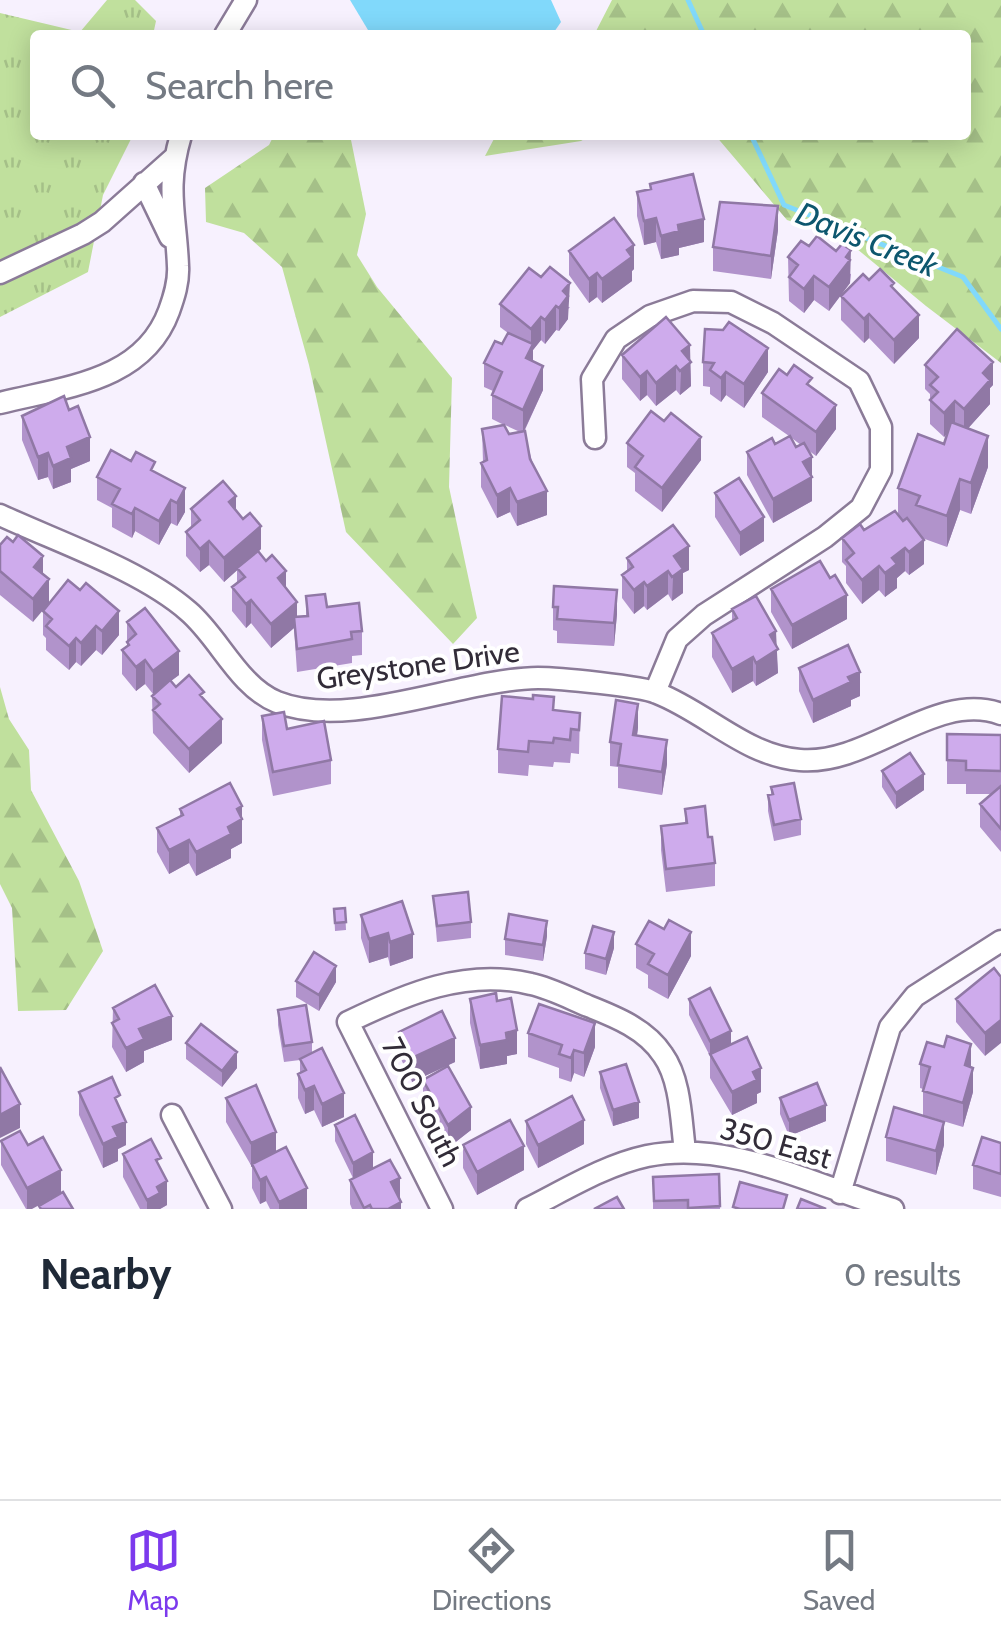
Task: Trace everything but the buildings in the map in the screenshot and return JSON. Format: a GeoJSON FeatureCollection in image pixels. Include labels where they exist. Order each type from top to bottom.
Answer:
{"type":"FeatureCollection","features":[{"type":"Feature","properties":{"kind":"street"},"geometry":{"type":"LineString","coordinates":[[228,30],[246,0]]}},
{"type":"Feature","properties":{"kind":"street"},"geometry":{"type":"LineString","coordinates":[[0,403],[101,378],[140,356],[160,332],[177,284],[170,203],[179,140]]}},
{"type":"Feature","properties":{"kind":"street"},"geometry":{"type":"LineString","coordinates":[[0,272],[83,234],[174,157]]}},
{"type":"Feature","properties":{"kind":"street"},"geometry":{"type":"LineString","coordinates":[[144,183],[176,247]]}},
{"type":"Feature","properties":{"kind":"street"},"geometry":{"type":"LineString","coordinates":[[595,438],[592,379],[616,338],[650,316],[693,300],[731,302],[773,324],[859,381],[881,427],[880,470],[861,508],[825,538],[704,615],[676,639],[655,692]]}},
{"type":"Feature","properties":{"kind":"street","name":"Greystone Drive"},"geometry":{"type":"LineString","coordinates":[[0,515],[155,586],[190,612],[245,678],[273,700],[306,710],[340,710],[537,678],[655,692],[769,755],[798,760],[828,760],[852,753],[942,715],[966,709],[1001,714]]}},
{"type":"Feature","properties":{"kind":"street"},"geometry":{"type":"LineString","coordinates":[[840,1193],[890,1027],[915,996],[1001,941]]}},
{"type":"Feature","properties":{"kind":"street","name":"700 South"},"geometry":{"type":"LineString","coordinates":[[442,1209],[348,1022],[409,993],[481,978],[532,984],[617,1017],[645,1034],[665,1057],[678,1096],[685,1151]]}},
{"type":"Feature","properties":{"kind":"street"},"geometry":{"type":"LineString","coordinates":[[172,1116],[221,1209]]}},
{"type":"Feature","properties":{"kind":"street","name":"350 East"},"geometry":{"type":"LineString","coordinates":[[526,1209],[605,1170],[645,1156],[685,1151],[752,1162],[893,1209]]}},
{"type":"Feature","properties":{"kind":"green space"},"geometry":{"type":"Polygon","coordinates":[[[107,0],[135,0],[156,21],[154,30],[82,30],[107,0]]]}},
{"type":"Feature","properties":{"kind":"green space"},"geometry":{"type":"Polygon","coordinates":[[[612,0],[1001,0],[1001,363],[845,239],[787,220],[719,140],[971,140],[971,30],[597,30],[612,0]]]}},
{"type":"Feature","properties":{"kind":"green space"},"geometry":{"type":"Polygon","coordinates":[[[0,13],[72,30],[30,30],[30,140],[130,140],[103,195],[88,272],[0,317],[0,13]]]}},
{"type":"Feature","properties":{"kind":"green space"},"geometry":{"type":"Polygon","coordinates":[[[272,140],[351,140],[366,214],[357,255],[377,287],[452,378],[449,487],[477,618],[453,644],[346,532],[309,365],[282,267],[244,233],[206,222],[205,188],[272,140]]]}},
{"type":"Feature","properties":{"kind":"green space"},"geometry":{"type":"Polygon","coordinates":[[[493,140],[582,140],[581,141],[485,156],[493,140]]]}},
{"type":"Feature","properties":{"kind":"green space"},"geometry":{"type":"Polygon","coordinates":[[[0,687],[9,719],[29,750],[31,790],[79,881],[103,951],[66,1010],[18,1011],[12,908],[0,884],[0,687]]]}},
{"type":"Feature","properties":{"kind":"water"},"geometry":{"type":"Polygon","coordinates":[[[350,0],[551,0],[561,22],[555,30],[368,30],[350,0]]]}},
{"type":"Feature","properties":{"kind":"waterway","name":"Davis Creek"},"geometry":{"type":"LineString","coordinates":[[688,0],[702,30]]}},
{"type":"Feature","properties":{"kind":"waterway","name":"Davis Creek"},"geometry":{"type":"LineString","coordinates":[[753,140],[784,205],[963,277],[1001,329]]}}]}
